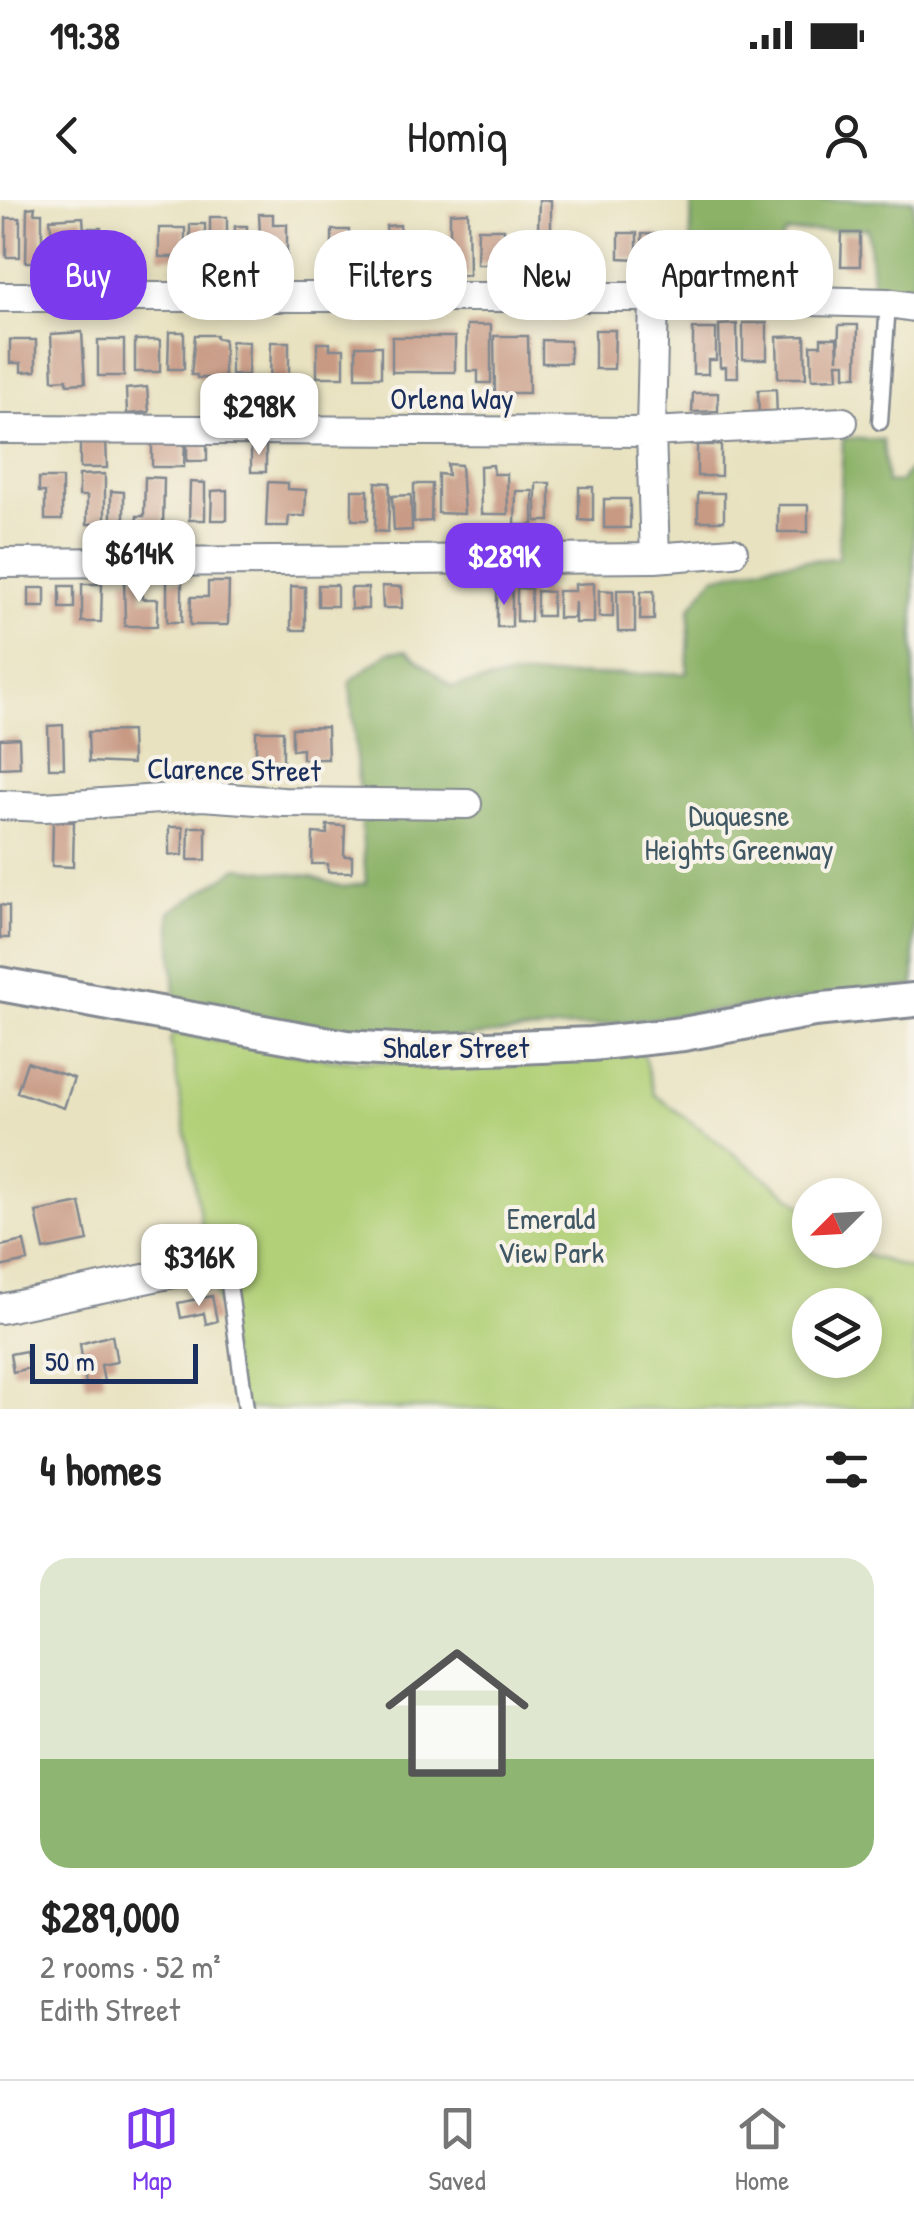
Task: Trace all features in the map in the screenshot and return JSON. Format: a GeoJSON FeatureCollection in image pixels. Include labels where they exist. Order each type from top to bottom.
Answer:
{"type":"FeatureCollection","features":[{"type":"Feature","properties":{"kind":"street"},"geometry":{"type":"LineString","coordinates":[[0,297],[626,297]]}},
{"type":"Feature","properties":{"kind":"street"},"geometry":{"type":"LineString","coordinates":[[833,303],[901,305]]}},
{"type":"Feature","properties":{"kind":"street"},"geometry":{"type":"LineString","coordinates":[[654,320],[655,558]]}},
{"type":"Feature","properties":{"kind":"street","name":"Orlena Way"},"geometry":{"type":"LineString","coordinates":[[0,429],[652,432],[843,422]]}},
{"type":"Feature","properties":{"kind":"street"},"geometry":{"type":"LineString","coordinates":[[0,562],[655,558],[733,552]]}},
{"type":"Feature","properties":{"kind":"street","name":"Clarence Street"},"geometry":{"type":"LineString","coordinates":[[0,805],[45,806],[202,796],[283,802],[468,804]]}},
{"type":"Feature","properties":{"kind":"street","name":"Shaler Street"},"geometry":{"type":"LineString","coordinates":[[0,984],[346,1046],[410,1051],[610,1042],[683,1034],[814,1010],[914,1000]]}},
{"type":"Feature","properties":{"kind":"street"},"geometry":{"type":"LineString","coordinates":[[0,1310],[226,1262]]}},
{"type":"Feature","properties":{"kind":"lane"},"geometry":{"type":"LineString","coordinates":[[880,422],[901,305]]}},
{"type":"Feature","properties":{"kind":"lane"},"geometry":{"type":"LineString","coordinates":[[226,1262],[246,1409]]}},
{"type":"Feature","properties":{"kind":"green space"},"geometry":{"type":"Polygon","coordinates":[[[692,200],[914,200],[914,298],[873,296],[868,228],[691,230],[692,200]]]}},
{"type":"Feature","properties":{"kind":"green space","name":"Duquesne Heights Greenway"},"geometry":{"type":"Polygon","coordinates":[[[843,438],[883,440],[887,483],[900,482],[914,464],[914,986],[598,1025],[443,1039],[373,1037],[175,999],[170,912],[238,868],[309,876],[343,887],[366,883],[350,681],[389,652],[406,650],[452,687],[510,677],[687,673],[690,608],[714,577],[773,563],[838,558],[843,438]]]}},
{"type":"Feature","properties":{"kind":"green space","name":"Emerald View Park"},"geometry":{"type":"Polygon","coordinates":[[[175,1033],[330,1059],[488,1068],[642,1049],[654,1094],[792,1198],[792,1268],[882,1268],[882,1260],[914,1270],[914,1409],[242,1409],[207,1257],[170,1039],[175,1033]]]}},
{"type":"Feature","properties":{"kind":"building"},"geometry":{"type":"Polygon","coordinates":[[[539,200],[551,200],[551,230],[538,230],[539,200]]]}},
{"type":"Feature","properties":{"kind":"building"},"geometry":{"type":"Polygon","coordinates":[[[35,207],[34,213],[42,213],[42,230],[30,230],[30,262],[26,262],[27,208],[35,207]]]}},
{"type":"Feature","properties":{"kind":"building"},"geometry":{"type":"Polygon","coordinates":[[[468,212],[469,275],[467,230],[450,230],[450,213],[468,212]]]}},
{"type":"Feature","properties":{"kind":"building"},"geometry":{"type":"Polygon","coordinates":[[[259,214],[273,214],[273,224],[287,224],[287,230],[260,230],[259,214]]]}},
{"type":"Feature","properties":{"kind":"building"},"geometry":{"type":"Polygon","coordinates":[[[83,217],[84,230],[51,230],[50,219],[83,217]]]}},
{"type":"Feature","properties":{"kind":"building"},"geometry":{"type":"Polygon","coordinates":[[[210,217],[227,217],[227,230],[210,230],[210,217]]]}},
{"type":"Feature","properties":{"kind":"building"},"geometry":{"type":"Polygon","coordinates":[[[6,218],[20,218],[20,257],[6,257],[6,218]]]}},
{"type":"Feature","properties":{"kind":"building"},"geometry":{"type":"Polygon","coordinates":[[[190,224],[205,224],[205,230],[190,230],[190,224]]]}},
{"type":"Feature","properties":{"kind":"building"},"geometry":{"type":"Polygon","coordinates":[[[400,225],[400,230],[386,230],[386,226],[400,225]]]}},
{"type":"Feature","properties":{"kind":"building"},"geometry":{"type":"Polygon","coordinates":[[[159,228],[185,228],[167,230],[167,257],[159,257],[159,228]]]}},
{"type":"Feature","properties":{"kind":"building"},"geometry":{"type":"Polygon","coordinates":[[[478,229],[504,229],[487,230],[487,264],[477,264],[478,229]]]}},
{"type":"Feature","properties":{"kind":"building"},"geometry":{"type":"Polygon","coordinates":[[[619,233],[626,233],[626,258],[619,258],[619,233]]]}},
{"type":"Feature","properties":{"kind":"building"},"geometry":{"type":"Polygon","coordinates":[[[842,233],[860,233],[860,266],[841,266],[842,233]]]}},
{"type":"Feature","properties":{"kind":"building"},"geometry":{"type":"Polygon","coordinates":[[[743,323],[767,323],[767,359],[743,359],[743,323]]]}},
{"type":"Feature","properties":{"kind":"building"},"geometry":{"type":"Polygon","coordinates":[[[737,324],[738,377],[726,377],[726,367],[720,367],[719,325],[737,324]]]}},
{"type":"Feature","properties":{"kind":"building"},"geometry":{"type":"Polygon","coordinates":[[[467,325],[491,325],[491,383],[478,383],[478,371],[467,371],[467,325]]]}},
{"type":"Feature","properties":{"kind":"building"},"geometry":{"type":"Polygon","coordinates":[[[839,325],[858,325],[857,376],[845,376],[845,363],[837,363],[838,378],[812,379],[811,345],[821,345],[821,338],[837,338],[838,359],[839,325]]]}},
{"type":"Feature","properties":{"kind":"building"},"geometry":{"type":"Polygon","coordinates":[[[693,329],[716,329],[716,360],[708,360],[708,374],[693,374],[693,329]]]}},
{"type":"Feature","properties":{"kind":"building"},"geometry":{"type":"Polygon","coordinates":[[[595,330],[615,330],[614,369],[595,369],[595,330]]]}},
{"type":"Feature","properties":{"kind":"building"},"geometry":{"type":"Polygon","coordinates":[[[82,332],[85,383],[53,380],[51,334],[82,332]]]}},
{"type":"Feature","properties":{"kind":"building"},"geometry":{"type":"Polygon","coordinates":[[[169,332],[184,332],[184,369],[168,369],[169,332]]]}},
{"type":"Feature","properties":{"kind":"building"},"geometry":{"type":"Polygon","coordinates":[[[195,335],[224,339],[224,378],[191,375],[195,335]]]}},
{"type":"Feature","properties":{"kind":"building"},"geometry":{"type":"Polygon","coordinates":[[[494,336],[528,336],[529,393],[495,393],[494,336]]]}},
{"type":"Feature","properties":{"kind":"building"},"geometry":{"type":"Polygon","coordinates":[[[805,336],[806,378],[778,378],[777,337],[805,336]]]}},
{"type":"Feature","properties":{"kind":"building"},"geometry":{"type":"Polygon","coordinates":[[[392,337],[455,337],[455,372],[392,372],[392,337]]]}},
{"type":"Feature","properties":{"kind":"building"},"geometry":{"type":"Polygon","coordinates":[[[10,340],[36,340],[36,371],[21,372],[21,363],[10,363],[10,340]]]}},
{"type":"Feature","properties":{"kind":"building"},"geometry":{"type":"Polygon","coordinates":[[[98,340],[124,340],[124,376],[98,376],[98,340]]]}},
{"type":"Feature","properties":{"kind":"building"},"geometry":{"type":"Polygon","coordinates":[[[135,340],[160,340],[160,372],[135,372],[135,340]]]}},
{"type":"Feature","properties":{"kind":"building"},"geometry":{"type":"Polygon","coordinates":[[[542,340],[570,341],[570,363],[542,363],[542,340]]]}},
{"type":"Feature","properties":{"kind":"building"},"geometry":{"type":"Polygon","coordinates":[[[231,341],[249,342],[248,375],[231,375],[231,341]]]}},
{"type":"Feature","properties":{"kind":"building"},"geometry":{"type":"Polygon","coordinates":[[[271,342],[289,342],[289,386],[270,386],[271,342]]]}},
{"type":"Feature","properties":{"kind":"building"},"geometry":{"type":"Polygon","coordinates":[[[317,343],[330,343],[330,349],[344,349],[344,377],[317,377],[317,343]]]}},
{"type":"Feature","properties":{"kind":"building"},"geometry":{"type":"Polygon","coordinates":[[[356,346],[381,346],[381,377],[356,377],[356,346]]]}},
{"type":"Feature","properties":{"kind":"building"},"geometry":{"type":"Polygon","coordinates":[[[147,387],[149,412],[127,414],[126,389],[147,387]]]}},
{"type":"Feature","properties":{"kind":"building"},"geometry":{"type":"Polygon","coordinates":[[[776,389],[777,418],[759,419],[758,390],[776,389]]]}},
{"type":"Feature","properties":{"kind":"building"},"geometry":{"type":"Polygon","coordinates":[[[693,393],[718,393],[718,411],[692,412],[693,393]]]}},
{"type":"Feature","properties":{"kind":"building"},"geometry":{"type":"Polygon","coordinates":[[[80,436],[106,436],[107,468],[80,468],[80,436]]]}},
{"type":"Feature","properties":{"kind":"building"},"geometry":{"type":"Polygon","coordinates":[[[152,440],[185,440],[184,467],[152,467],[152,440]]]}},
{"type":"Feature","properties":{"kind":"building"},"geometry":{"type":"Polygon","coordinates":[[[187,440],[207,440],[207,461],[187,461],[187,440]]]}},
{"type":"Feature","properties":{"kind":"building"},"geometry":{"type":"Polygon","coordinates":[[[251,444],[266,444],[266,472],[251,472],[251,444]]]}},
{"type":"Feature","properties":{"kind":"building"},"geometry":{"type":"Polygon","coordinates":[[[697,445],[721,445],[721,476],[697,476],[697,445]]]}},
{"type":"Feature","properties":{"kind":"building"},"geometry":{"type":"Polygon","coordinates":[[[447,464],[461,465],[464,514],[438,513],[438,474],[448,475],[447,464]]]}},
{"type":"Feature","properties":{"kind":"building"},"geometry":{"type":"Polygon","coordinates":[[[493,465],[494,474],[507,474],[508,514],[481,514],[480,466],[493,465]]]}},
{"type":"Feature","properties":{"kind":"building"},"geometry":{"type":"Polygon","coordinates":[[[105,474],[105,524],[87,524],[87,496],[79,496],[79,475],[105,474]]]}},
{"type":"Feature","properties":{"kind":"building"},"geometry":{"type":"Polygon","coordinates":[[[145,477],[164,478],[163,529],[136,528],[137,516],[144,516],[145,477]]]}},
{"type":"Feature","properties":{"kind":"building"},"geometry":{"type":"Polygon","coordinates":[[[39,478],[62,478],[62,520],[45,520],[45,492],[39,492],[39,478]]]}},
{"type":"Feature","properties":{"kind":"building"},"geometry":{"type":"Polygon","coordinates":[[[190,482],[205,483],[205,520],[189,520],[190,482]]]}},
{"type":"Feature","properties":{"kind":"building"},"geometry":{"type":"Polygon","coordinates":[[[268,482],[288,483],[288,489],[306,490],[305,516],[289,516],[288,526],[266,526],[268,482]]]}},
{"type":"Feature","properties":{"kind":"building"},"geometry":{"type":"Polygon","coordinates":[[[376,482],[390,483],[388,532],[375,531],[376,482]]]}},
{"type":"Feature","properties":{"kind":"building"},"geometry":{"type":"Polygon","coordinates":[[[536,483],[550,483],[550,521],[536,521],[536,483]]]}},
{"type":"Feature","properties":{"kind":"building"},"geometry":{"type":"Polygon","coordinates":[[[414,484],[432,484],[431,521],[414,522],[414,484]]]}},
{"type":"Feature","properties":{"kind":"building"},"geometry":{"type":"Polygon","coordinates":[[[579,487],[593,487],[593,521],[579,520],[579,487]]]}},
{"type":"Feature","properties":{"kind":"building"},"geometry":{"type":"Polygon","coordinates":[[[227,490],[227,520],[211,520],[212,491],[227,490]]]}},
{"type":"Feature","properties":{"kind":"building"},"geometry":{"type":"Polygon","coordinates":[[[352,490],[368,490],[368,520],[352,520],[352,490]]]}},
{"type":"Feature","properties":{"kind":"building"},"geometry":{"type":"Polygon","coordinates":[[[111,491],[124,492],[124,523],[111,523],[111,491]]]}},
{"type":"Feature","properties":{"kind":"building"},"geometry":{"type":"Polygon","coordinates":[[[516,491],[533,491],[533,525],[515,525],[516,491]]]}},
{"type":"Feature","properties":{"kind":"building"},"geometry":{"type":"Polygon","coordinates":[[[698,493],[724,493],[724,521],[698,521],[698,493]]]}},
{"type":"Feature","properties":{"kind":"building"},"geometry":{"type":"Polygon","coordinates":[[[411,495],[412,530],[394,531],[392,496],[411,495]]]}},
{"type":"Feature","properties":{"kind":"building"},"geometry":{"type":"Polygon","coordinates":[[[604,499],[630,499],[630,528],[604,528],[604,499]]]}},
{"type":"Feature","properties":{"kind":"building"},"geometry":{"type":"Polygon","coordinates":[[[778,505],[808,505],[808,532],[778,532],[778,505]]]}},
{"type":"Feature","properties":{"kind":"building"},"geometry":{"type":"Polygon","coordinates":[[[124,577],[142,577],[142,599],[158,599],[157,626],[125,626],[124,577]]]}},
{"type":"Feature","properties":{"kind":"building"},"geometry":{"type":"Polygon","coordinates":[[[167,581],[182,581],[182,622],[167,622],[167,581]]]}},
{"type":"Feature","properties":{"kind":"building"},"geometry":{"type":"Polygon","coordinates":[[[208,582],[229,582],[228,625],[190,625],[191,597],[208,597],[208,582]]]}},
{"type":"Feature","properties":{"kind":"building"},"geometry":{"type":"Polygon","coordinates":[[[594,583],[594,623],[575,623],[575,602],[574,618],[558,618],[558,591],[575,591],[575,584],[594,583]]]}},
{"type":"Feature","properties":{"kind":"building"},"geometry":{"type":"Polygon","coordinates":[[[82,584],[102,584],[101,622],[82,622],[82,584]]]}},
{"type":"Feature","properties":{"kind":"building"},"geometry":{"type":"Polygon","coordinates":[[[318,585],[337,585],[337,606],[318,606],[318,585]]]}},
{"type":"Feature","properties":{"kind":"building"},"geometry":{"type":"Polygon","coordinates":[[[60,586],[74,586],[74,608],[60,608],[60,586]]]}},
{"type":"Feature","properties":{"kind":"building"},"geometry":{"type":"Polygon","coordinates":[[[291,586],[305,587],[305,630],[291,630],[291,586]]]}},
{"type":"Feature","properties":{"kind":"building"},"geometry":{"type":"Polygon","coordinates":[[[382,586],[402,587],[402,608],[383,608],[382,586]]]}},
{"type":"Feature","properties":{"kind":"building"},"geometry":{"type":"Polygon","coordinates":[[[29,588],[45,588],[45,607],[29,607],[29,588]]]}},
{"type":"Feature","properties":{"kind":"building"},"geometry":{"type":"Polygon","coordinates":[[[351,588],[368,588],[368,609],[351,609],[351,588]]]}},
{"type":"Feature","properties":{"kind":"building"},"geometry":{"type":"Polygon","coordinates":[[[517,588],[531,589],[531,622],[517,621],[517,588]]]}},
{"type":"Feature","properties":{"kind":"building"},"geometry":{"type":"Polygon","coordinates":[[[497,590],[512,590],[512,627],[497,627],[497,590]]]}},
{"type":"Feature","properties":{"kind":"building"},"geometry":{"type":"Polygon","coordinates":[[[599,590],[613,591],[613,617],[599,617],[599,590]]]}},
{"type":"Feature","properties":{"kind":"building"},"geometry":{"type":"Polygon","coordinates":[[[617,590],[635,590],[635,632],[618,632],[617,590]]]}},
{"type":"Feature","properties":{"kind":"building"},"geometry":{"type":"Polygon","coordinates":[[[537,591],[552,592],[552,616],[537,616],[537,591]]]}},
{"type":"Feature","properties":{"kind":"building"},"geometry":{"type":"Polygon","coordinates":[[[641,591],[654,591],[654,620],[640,620],[641,591]]]}},
{"type":"Feature","properties":{"kind":"building"},"geometry":{"type":"Polygon","coordinates":[[[63,725],[64,768],[49,768],[48,726],[63,725]]]}},
{"type":"Feature","properties":{"kind":"building"},"geometry":{"type":"Polygon","coordinates":[[[327,727],[328,759],[302,759],[302,749],[292,750],[292,728],[327,727]]]}},
{"type":"Feature","properties":{"kind":"building"},"geometry":{"type":"Polygon","coordinates":[[[131,731],[132,764],[89,762],[88,732],[131,731]]]}},
{"type":"Feature","properties":{"kind":"building"},"geometry":{"type":"Polygon","coordinates":[[[256,731],[283,731],[283,761],[256,762],[256,731]]]}},
{"type":"Feature","properties":{"kind":"building"},"geometry":{"type":"Polygon","coordinates":[[[19,738],[20,767],[0,768],[0,739],[19,738]]]}},
{"type":"Feature","properties":{"kind":"building"},"geometry":{"type":"Polygon","coordinates":[[[53,821],[74,822],[73,867],[52,866],[53,821]]]}},
{"type":"Feature","properties":{"kind":"building"},"geometry":{"type":"Polygon","coordinates":[[[327,825],[345,826],[344,856],[352,856],[352,872],[328,872],[328,864],[312,864],[313,833],[327,834],[327,825]]]}},
{"type":"Feature","properties":{"kind":"building"},"geometry":{"type":"Polygon","coordinates":[[[169,827],[183,827],[183,855],[169,855],[169,827]]]}},
{"type":"Feature","properties":{"kind":"building"},"geometry":{"type":"Polygon","coordinates":[[[189,827],[206,827],[206,860],[188,860],[189,827]]]}},
{"type":"Feature","properties":{"kind":"building"},"geometry":{"type":"Polygon","coordinates":[[[0,905],[9,906],[9,938],[0,938],[0,905]]]}},
{"type":"Feature","properties":{"kind":"building"},"geometry":{"type":"Polygon","coordinates":[[[27,1062],[74,1078],[64,1108],[17,1092],[27,1062]]]}},
{"type":"Feature","properties":{"kind":"building"},"geometry":{"type":"Polygon","coordinates":[[[80,1203],[88,1241],[44,1250],[36,1212],[80,1203]]]}},
{"type":"Feature","properties":{"kind":"building"},"geometry":{"type":"Polygon","coordinates":[[[24,1241],[28,1261],[0,1267],[0,1246],[24,1241]]]}},
{"type":"Feature","properties":{"kind":"building"},"geometry":{"type":"Polygon","coordinates":[[[212,1296],[217,1321],[206,1324],[204,1313],[181,1318],[178,1303],[212,1296]]]}},
{"type":"Feature","properties":{"kind":"building"},"geometry":{"type":"Polygon","coordinates":[[[112,1335],[117,1362],[101,1365],[104,1382],[86,1385],[80,1344],[112,1335]]]}},
{"type":"Feature","properties":{"kind":"building"},"geometry":{"type":"Polygon","coordinates":[[[26,1351],[29,1368],[13,1372],[10,1354],[26,1351]]]}}]}
